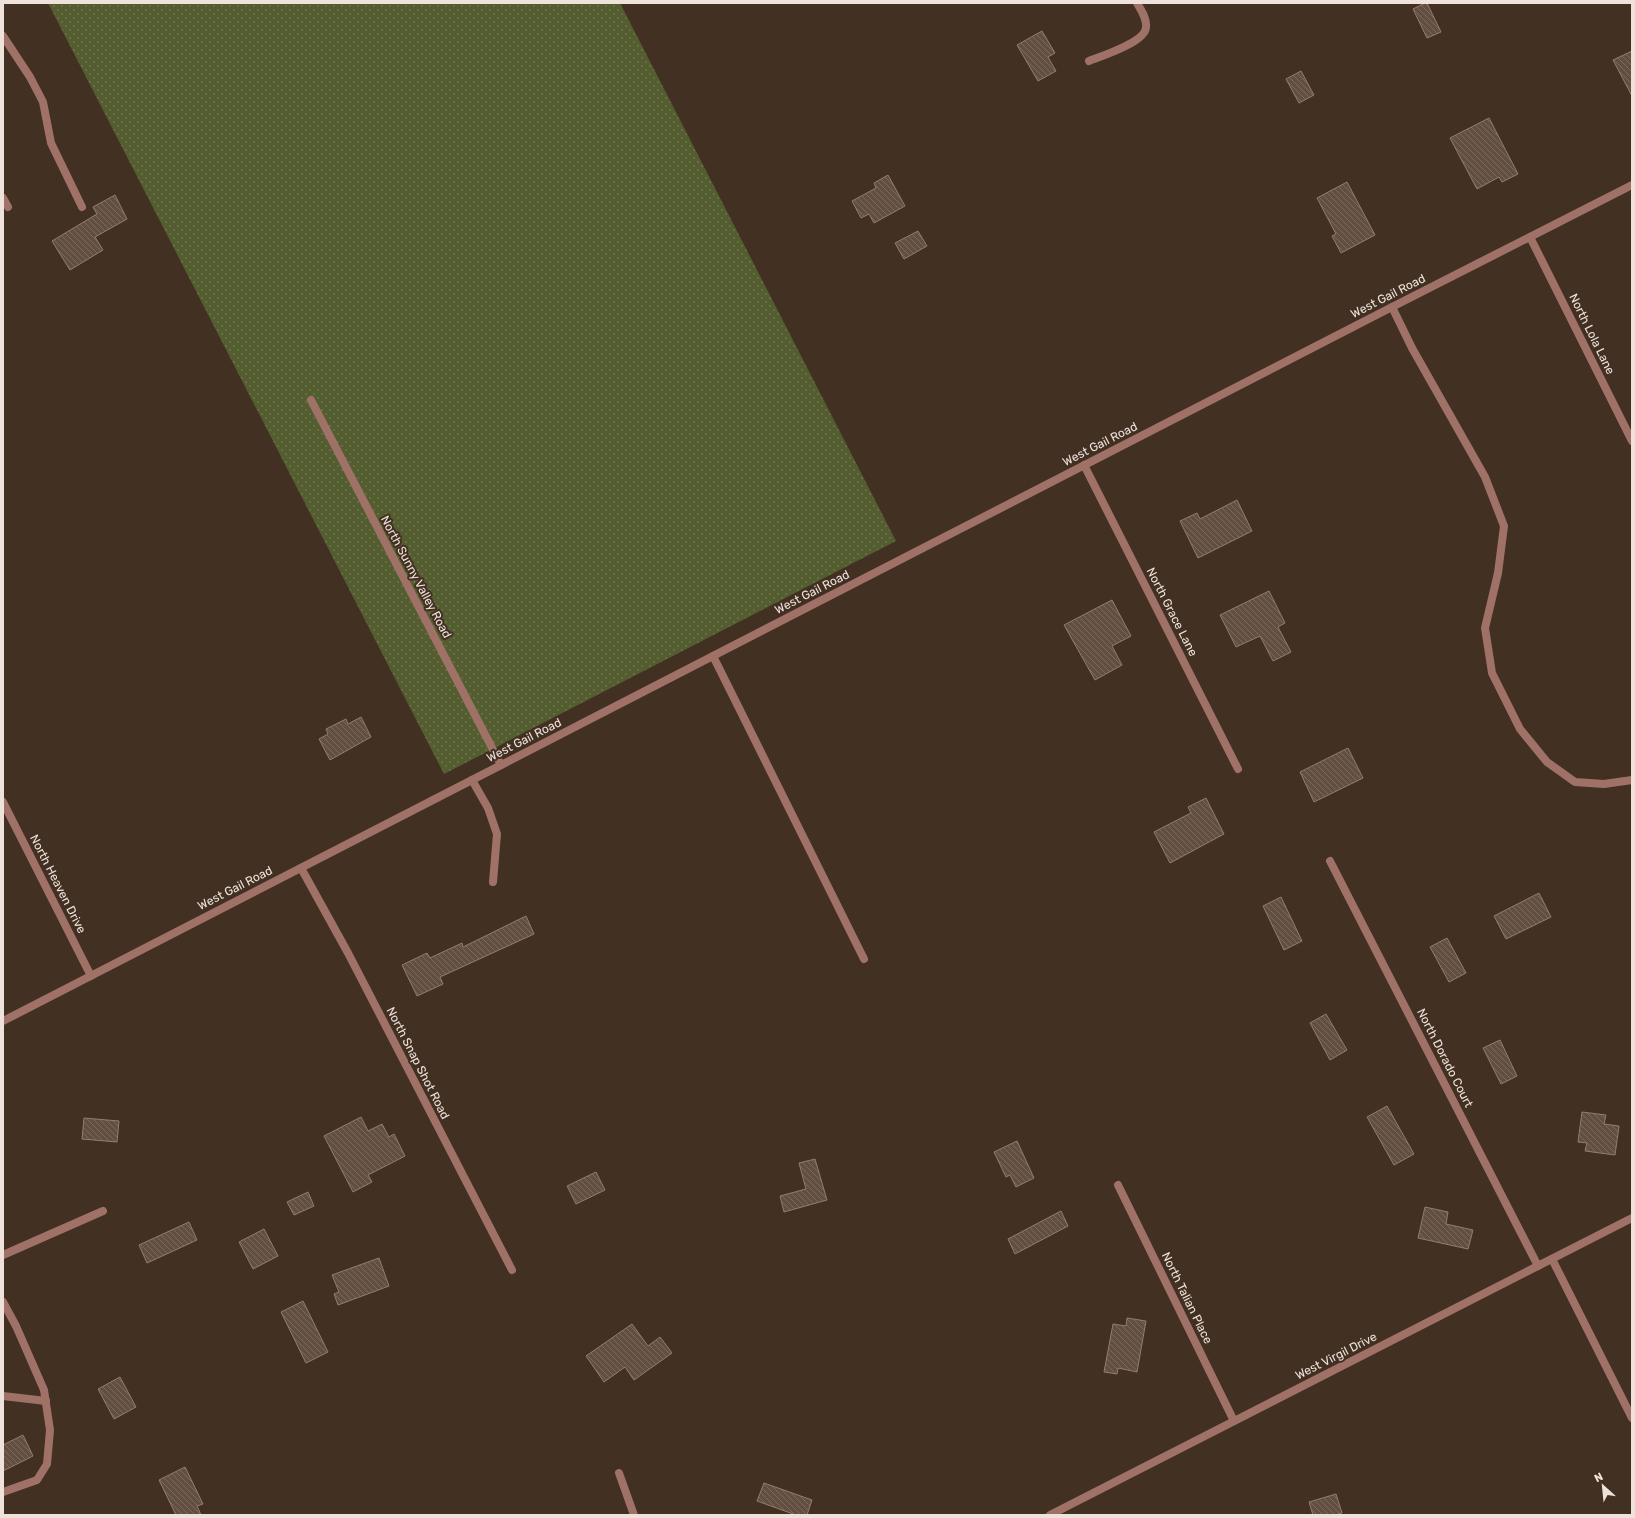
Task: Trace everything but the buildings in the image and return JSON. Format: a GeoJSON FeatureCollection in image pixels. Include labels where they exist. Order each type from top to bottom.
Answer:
{"type":"FeatureCollection","features":[{"type":"Feature","properties":{"kind":"street"},"geometry":{"type":"LineString","coordinates":[[1089,61],[1135,41],[1145,32],[1145,18],[1137,3]]}},
{"type":"Feature","properties":{"kind":"street"},"geometry":{"type":"LineString","coordinates":[[3,36],[30,77],[44,102],[51,143],[82,206]]}},
{"type":"Feature","properties":{"kind":"street","name":"West Gail Road"},"geometry":{"type":"LineString","coordinates":[[3,1021],[1632,185]]}},
{"type":"Feature","properties":{"kind":"street"},"geometry":{"type":"LineString","coordinates":[[3,198],[8,207]]}},
{"type":"Feature","properties":{"kind":"street","name":"North Lola Lane"},"geometry":{"type":"LineString","coordinates":[[1530,237],[1632,441]]}},
{"type":"Feature","properties":{"kind":"street"},"geometry":{"type":"LineString","coordinates":[[1392,307],[1412,348],[1485,477],[1504,526],[1498,573],[1485,628],[1492,673],[1520,729],[1547,762],[1575,782],[1604,784],[1632,780]]}},
{"type":"Feature","properties":{"kind":"street","name":"North Sunny Valley Road"},"geometry":{"type":"LineString","coordinates":[[311,400],[501,765]]}},
{"type":"Feature","properties":{"kind":"street","name":"North Grace Lane"},"geometry":{"type":"LineString","coordinates":[[1084,465],[1238,769]]}},
{"type":"Feature","properties":{"kind":"street"},"geometry":{"type":"LineString","coordinates":[[713,656],[864,959]]}},
{"type":"Feature","properties":{"kind":"street"},"geometry":{"type":"LineString","coordinates":[[472,780],[488,808],[497,834],[493,882]]}},
{"type":"Feature","properties":{"kind":"street","name":"North Heaven Drive"},"geometry":{"type":"LineString","coordinates":[[3,802],[91,976]]}},
{"type":"Feature","properties":{"kind":"street","name":"North Dorado Court"},"geometry":{"type":"LineString","coordinates":[[1330,861],[1538,1266]]}},
{"type":"Feature","properties":{"kind":"street","name":"North Snap Shot Road"},"geometry":{"type":"LineString","coordinates":[[301,868],[348,954],[512,1270]]}},
{"type":"Feature","properties":{"kind":"street","name":"North Talian Place"},"geometry":{"type":"LineString","coordinates":[[1118,1185],[1234,1421]]}},
{"type":"Feature","properties":{"kind":"street"},"geometry":{"type":"LineString","coordinates":[[3,1255],[103,1211]]}},
{"type":"Feature","properties":{"kind":"street","name":"West Virgil Drive"},"geometry":{"type":"LineString","coordinates":[[1050,1515],[1632,1218]]}},
{"type":"Feature","properties":{"kind":"street"},"geometry":{"type":"LineString","coordinates":[[1552,1259],[1632,1418]]}},
{"type":"Feature","properties":{"kind":"street"},"geometry":{"type":"LineString","coordinates":[[3,1302],[16,1326],[44,1390],[50,1430],[47,1464],[37,1480],[3,1492]]}},
{"type":"Feature","properties":{"kind":"street"},"geometry":{"type":"LineString","coordinates":[[3,1396],[46,1401]]}},
{"type":"Feature","properties":{"kind":"street"},"geometry":{"type":"LineString","coordinates":[[619,1473],[634,1515]]}},
{"type":"Feature","properties":{"kind":"green space"},"geometry":{"type":"Polygon","coordinates":[[[48,3],[620,3],[896,541],[444,774],[48,3]]]}}]}
